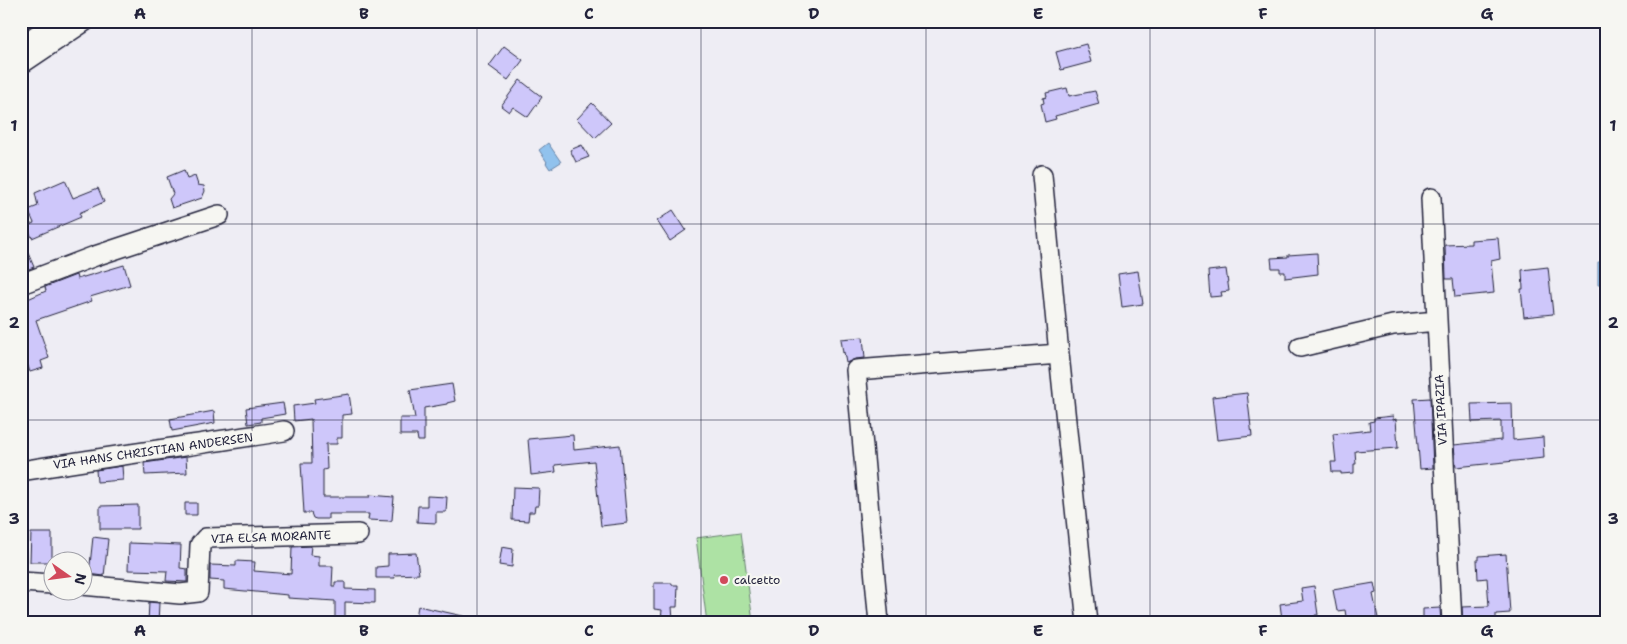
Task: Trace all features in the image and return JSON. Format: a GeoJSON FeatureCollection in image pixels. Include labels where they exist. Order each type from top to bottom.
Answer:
{"type":"FeatureCollection","features":[{"type":"Feature","properties":{"kind":"street"},"geometry":{"type":"LineString","coordinates":[[21,46],[57,21]]}},
{"type":"Feature","properties":{"kind":"street"},"geometry":{"type":"LineString","coordinates":[[21,64],[85,21]]}},
{"type":"Feature","properties":{"kind":"street"},"geometry":{"type":"LineString","coordinates":[[1042,175],[1087,623]]}},
{"type":"Feature","properties":{"kind":"street","name":"VIA IPAZIA"},"geometry":{"type":"LineString","coordinates":[[1431,198],[1452,623]]}},
{"type":"Feature","properties":{"kind":"street"},"geometry":{"type":"LineString","coordinates":[[21,284],[95,256],[220,215]]}},
{"type":"Feature","properties":{"kind":"street"},"geometry":{"type":"LineString","coordinates":[[1300,346],[1393,324],[1437,321]]}},
{"type":"Feature","properties":{"kind":"street"},"geometry":{"type":"LineString","coordinates":[[879,623],[856,370],[1059,354]]}},
{"type":"Feature","properties":{"kind":"street","name":"VIA HANS CHRISTIAN ANDERSEN"},"geometry":{"type":"LineString","coordinates":[[21,471],[102,457],[159,451],[284,431]]}},
{"type":"Feature","properties":{"kind":"street","name":"VIA ELSA MORANTE"},"geometry":{"type":"LineString","coordinates":[[92,586],[180,594],[198,592],[200,545],[206,538],[358,534]]}},
{"type":"Feature","properties":{"kind":"street"},"geometry":{"type":"LineString","coordinates":[[21,582],[42,583]]}},
{"type":"Feature","properties":{"kind":"green space","name":"calcetto"},"geometry":{"type":"Polygon","coordinates":[[[741,532],[753,622],[707,623],[696,538],[741,532]]]}},
{"type":"Feature","properties":{"kind":"water"},"geometry":{"type":"Polygon","coordinates":[[[548,143],[561,162],[550,169],[539,150],[548,143]]]}},
{"type":"Feature","properties":{"kind":"water"},"geometry":{"type":"Polygon","coordinates":[[[1598,262],[1606,262],[1606,285],[1598,285],[1598,262]]]}},
{"type":"Feature","properties":{"kind":"building"},"geometry":{"type":"Polygon","coordinates":[[[1086,44],[1091,62],[1061,70],[1056,52],[1086,44]]]}},
{"type":"Feature","properties":{"kind":"building"},"geometry":{"type":"Polygon","coordinates":[[[504,46],[523,60],[508,80],[489,66],[504,46]]]}},
{"type":"Feature","properties":{"kind":"building"},"geometry":{"type":"Polygon","coordinates":[[[520,80],[542,97],[528,117],[513,107],[509,112],[501,106],[520,80]]]}},
{"type":"Feature","properties":{"kind":"building"},"geometry":{"type":"Polygon","coordinates":[[[1067,88],[1069,96],[1095,91],[1099,104],[1055,116],[1056,119],[1045,122],[1041,104],[1044,103],[1043,98],[1047,97],[1046,93],[1067,88]]]}},
{"type":"Feature","properties":{"kind":"building"},"geometry":{"type":"Polygon","coordinates":[[[592,103],[611,123],[595,138],[577,119],[592,103]]]}},
{"type":"Feature","properties":{"kind":"building"},"geometry":{"type":"Polygon","coordinates":[[[582,145],[589,157],[576,162],[570,150],[582,145]]]}},
{"type":"Feature","properties":{"kind":"building"},"geometry":{"type":"Polygon","coordinates":[[[184,170],[187,179],[195,176],[198,185],[204,186],[205,191],[202,198],[172,208],[169,199],[173,194],[167,177],[184,170]]]}},
{"type":"Feature","properties":{"kind":"building"},"geometry":{"type":"Polygon","coordinates":[[[65,180],[73,198],[98,188],[104,202],[79,213],[81,217],[32,238],[27,226],[34,223],[28,210],[38,206],[35,193],[65,180]]]}},
{"type":"Feature","properties":{"kind":"building"},"geometry":{"type":"Polygon","coordinates":[[[673,210],[686,230],[670,241],[657,221],[673,210]]]}},
{"type":"Feature","properties":{"kind":"building"},"geometry":{"type":"Polygon","coordinates":[[[21,237],[34,267],[21,272],[21,237]]]}},
{"type":"Feature","properties":{"kind":"building"},"geometry":{"type":"Polygon","coordinates":[[[1498,238],[1500,259],[1491,261],[1494,293],[1455,297],[1453,279],[1446,279],[1445,245],[1471,244],[1471,240],[1498,238]]]}},
{"type":"Feature","properties":{"kind":"building"},"geometry":{"type":"Polygon","coordinates":[[[1317,253],[1318,274],[1285,278],[1285,272],[1280,272],[1280,268],[1272,268],[1271,258],[1317,253]]]}},
{"type":"Feature","properties":{"kind":"building"},"geometry":{"type":"Polygon","coordinates":[[[124,265],[130,285],[90,297],[92,301],[36,320],[49,358],[41,361],[43,368],[30,372],[27,363],[21,364],[21,302],[46,291],[45,287],[76,275],[77,279],[124,265]]]}},
{"type":"Feature","properties":{"kind":"building"},"geometry":{"type":"Polygon","coordinates":[[[1548,267],[1553,314],[1524,317],[1521,289],[1523,289],[1522,270],[1548,267]]]}},
{"type":"Feature","properties":{"kind":"building"},"geometry":{"type":"Polygon","coordinates":[[[1226,269],[1229,291],[1221,292],[1222,296],[1210,297],[1208,271],[1226,269]]]}},
{"type":"Feature","properties":{"kind":"building"},"geometry":{"type":"Polygon","coordinates":[[[1138,271],[1143,304],[1122,307],[1118,274],[1138,271]]]}},
{"type":"Feature","properties":{"kind":"building"},"geometry":{"type":"Polygon","coordinates":[[[863,337],[865,358],[855,359],[846,363],[841,339],[863,337]]]}},
{"type":"Feature","properties":{"kind":"building"},"geometry":{"type":"Polygon","coordinates":[[[452,384],[455,401],[424,408],[424,441],[418,441],[417,435],[400,435],[400,418],[415,418],[410,390],[452,384]]]}},
{"type":"Feature","properties":{"kind":"building"},"geometry":{"type":"Polygon","coordinates":[[[1247,393],[1252,436],[1217,440],[1212,397],[1247,393]]]}},
{"type":"Feature","properties":{"kind":"building"},"geometry":{"type":"Polygon","coordinates":[[[349,394],[352,414],[342,415],[342,438],[337,438],[337,444],[326,444],[327,469],[323,470],[323,497],[370,497],[370,495],[394,497],[392,520],[390,521],[368,520],[369,514],[328,514],[328,519],[316,519],[313,518],[311,513],[304,513],[301,463],[312,463],[311,419],[294,421],[293,406],[315,403],[314,399],[349,394]]]}},
{"type":"Feature","properties":{"kind":"building"},"geometry":{"type":"Polygon","coordinates":[[[1430,398],[1433,468],[1420,469],[1414,399],[1430,398]]]}},
{"type":"Feature","properties":{"kind":"building"},"geometry":{"type":"Polygon","coordinates":[[[283,403],[285,414],[261,418],[261,422],[248,424],[246,408],[283,403]]]}},
{"type":"Feature","properties":{"kind":"building"},"geometry":{"type":"Polygon","coordinates":[[[1512,403],[1513,440],[1543,437],[1544,458],[1456,467],[1454,445],[1501,440],[1501,421],[1472,422],[1471,404],[1512,403]]]}},
{"type":"Feature","properties":{"kind":"building"},"geometry":{"type":"Polygon","coordinates":[[[214,411],[215,423],[172,431],[170,419],[214,411]]]}},
{"type":"Feature","properties":{"kind":"building"},"geometry":{"type":"Polygon","coordinates":[[[1393,416],[1393,420],[1396,419],[1398,448],[1355,451],[1356,464],[1354,464],[1354,473],[1341,474],[1341,472],[1332,472],[1331,462],[1336,462],[1333,434],[1370,430],[1369,422],[1374,421],[1374,418],[1393,416]]]}},
{"type":"Feature","properties":{"kind":"building"},"geometry":{"type":"Polygon","coordinates":[[[573,435],[574,450],[620,445],[627,523],[601,526],[594,461],[555,465],[556,472],[531,475],[528,439],[573,435]]]}},
{"type":"Feature","properties":{"kind":"building"},"geometry":{"type":"Polygon","coordinates":[[[186,457],[187,473],[145,475],[144,463],[186,457]]]}},
{"type":"Feature","properties":{"kind":"building"},"geometry":{"type":"Polygon","coordinates":[[[122,466],[123,480],[97,482],[96,470],[122,466]]]}},
{"type":"Feature","properties":{"kind":"building"},"geometry":{"type":"Polygon","coordinates":[[[513,487],[539,488],[538,506],[535,506],[534,512],[529,512],[528,521],[512,520],[513,487]]]}},
{"type":"Feature","properties":{"kind":"building"},"geometry":{"type":"Polygon","coordinates":[[[427,496],[447,497],[446,512],[436,512],[436,523],[417,522],[418,506],[427,506],[427,496]]]}},
{"type":"Feature","properties":{"kind":"building"},"geometry":{"type":"Polygon","coordinates":[[[185,503],[197,503],[197,515],[185,515],[185,503]]]}},
{"type":"Feature","properties":{"kind":"building"},"geometry":{"type":"Polygon","coordinates":[[[138,505],[138,529],[100,529],[100,506],[138,505]]]}},
{"type":"Feature","properties":{"kind":"building"},"geometry":{"type":"Polygon","coordinates":[[[31,533],[52,533],[52,552],[42,552],[42,562],[30,562],[31,533]]]}},
{"type":"Feature","properties":{"kind":"building"},"geometry":{"type":"Polygon","coordinates":[[[93,537],[108,539],[104,576],[92,574],[93,537]]]}},
{"type":"Feature","properties":{"kind":"building"},"geometry":{"type":"Polygon","coordinates":[[[129,543],[181,545],[180,568],[187,569],[187,582],[166,581],[167,571],[128,570],[129,543]]]}},
{"type":"Feature","properties":{"kind":"building"},"geometry":{"type":"Polygon","coordinates":[[[311,546],[310,555],[319,556],[319,566],[333,566],[332,586],[335,586],[335,582],[345,582],[345,589],[375,590],[375,603],[345,602],[345,623],[335,623],[335,601],[288,598],[288,595],[224,589],[224,581],[210,580],[210,565],[236,566],[236,561],[255,562],[254,571],[291,574],[292,547],[311,546]]]}},
{"type":"Feature","properties":{"kind":"building"},"geometry":{"type":"Polygon","coordinates":[[[502,547],[513,549],[512,567],[499,565],[502,547]]]}},
{"type":"Feature","properties":{"kind":"building"},"geometry":{"type":"Polygon","coordinates":[[[416,553],[419,574],[394,575],[395,578],[376,578],[376,567],[388,566],[388,554],[416,553]]]}},
{"type":"Feature","properties":{"kind":"building"},"geometry":{"type":"Polygon","coordinates":[[[1506,554],[1510,613],[1496,614],[1496,623],[1463,623],[1462,607],[1489,606],[1487,578],[1478,579],[1477,560],[1479,560],[1479,556],[1506,554]]]}},
{"type":"Feature","properties":{"kind":"building"},"geometry":{"type":"Polygon","coordinates":[[[654,583],[678,585],[677,607],[672,607],[673,620],[661,620],[662,610],[654,609],[654,583]]]}},
{"type":"Feature","properties":{"kind":"building"},"geometry":{"type":"Polygon","coordinates":[[[1374,583],[1376,593],[1373,594],[1378,618],[1347,623],[1345,610],[1337,611],[1333,590],[1374,583]]]}},
{"type":"Feature","properties":{"kind":"building"},"geometry":{"type":"Polygon","coordinates":[[[1314,586],[1318,615],[1315,615],[1316,623],[1288,623],[1287,619],[1282,619],[1280,604],[1303,601],[1301,588],[1314,586]]]}},
{"type":"Feature","properties":{"kind":"building"},"geometry":{"type":"Polygon","coordinates":[[[149,602],[159,603],[158,623],[148,623],[149,602]]]}},
{"type":"Feature","properties":{"kind":"building"},"geometry":{"type":"Polygon","coordinates":[[[418,606],[472,618],[472,623],[415,623],[418,606]]]}},
{"type":"Feature","properties":{"kind":"building"},"geometry":{"type":"Polygon","coordinates":[[[1440,608],[1441,623],[1423,623],[1423,609],[1440,608]]]}},
{"type":"Feature","properties":{"kind":"place","name":"calcetto"},"geometry":{"type":"Point","coordinates":[724,580]}}]}
